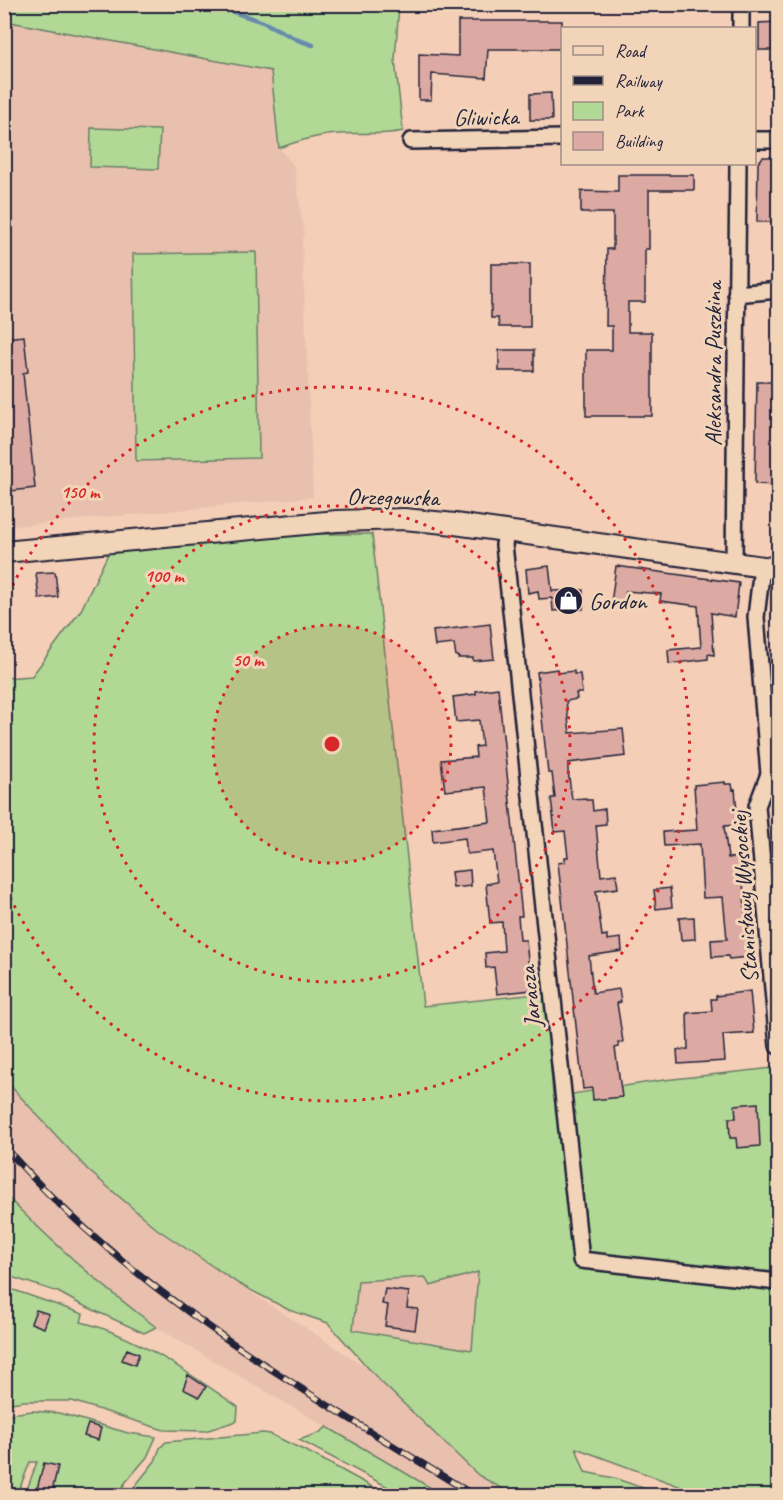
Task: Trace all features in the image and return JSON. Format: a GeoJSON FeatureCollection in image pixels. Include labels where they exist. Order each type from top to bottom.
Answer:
{"type":"FeatureCollection","features":[{"type":"Feature","properties":{"kind":"street"},"geometry":{"type":"LineString","coordinates":[[741,4],[741,27]]}},
{"type":"Feature","properties":{"kind":"street","name":"Gliwicka"},"geometry":{"type":"LineString","coordinates":[[411,141],[561,138]]}},
{"type":"Feature","properties":{"kind":"street"},"geometry":{"type":"LineString","coordinates":[[756,140],[778,140]]}},
{"type":"Feature","properties":{"kind":"street","name":"Aleksandra Puszkina"},"geometry":{"type":"LineString","coordinates":[[734,564],[738,165]]}},
{"type":"Feature","properties":{"kind":"street"},"geometry":{"type":"LineString","coordinates":[[736,294],[778,290]]}},
{"type":"Feature","properties":{"kind":"street","name":"Orzegowska"},"geometry":{"type":"LineString","coordinates":[[4,552],[370,519],[404,519],[770,568]]}},
{"type":"Feature","properties":{"kind":"street","name":"Jaracza"},"geometry":{"type":"LineString","coordinates":[[506,531],[504,545],[581,1260],[778,1282]]}},
{"type":"Feature","properties":{"kind":"street","name":"Stanisławy Wysockiej"},"geometry":{"type":"LineString","coordinates":[[770,568],[756,617],[769,774],[757,806],[778,1046]]}},
{"type":"Feature","properties":{"kind":"shaded area"},"geometry":{"type":"Polygon","coordinates":[[[4,21],[272,71],[279,148],[294,166],[304,233],[302,240],[313,497],[5,527],[4,21]]]}},
{"type":"Feature","properties":{"kind":"shaded area"},"geometry":{"type":"Polygon","coordinates":[[[4,1080],[88,1170],[157,1229],[563,1495],[443,1495],[156,1327],[88,1274],[51,1241],[5,1194],[4,1080]]]}},
{"type":"Feature","properties":{"kind":"shaded area"},"geometry":{"type":"Polygon","coordinates":[[[478,1272],[472,1350],[353,1330],[358,1281],[425,1277],[430,1286],[478,1272]]]}},
{"type":"Feature","properties":{"kind":"green space"},"geometry":{"type":"Polygon","coordinates":[[[4,5],[399,5],[395,60],[403,131],[323,136],[279,148],[271,71],[5,21],[4,5]]]}},
{"type":"Feature","properties":{"kind":"green space"},"geometry":{"type":"Polygon","coordinates":[[[91,128],[160,130],[158,169],[90,167],[91,128]]]}},
{"type":"Feature","properties":{"kind":"green space"},"geometry":{"type":"Polygon","coordinates":[[[256,252],[259,458],[136,461],[133,254],[256,252]]]}},
{"type":"Feature","properties":{"kind":"green space"},"geometry":{"type":"Polygon","coordinates":[[[304,534],[372,534],[423,1006],[546,993],[553,1097],[664,1080],[773,1068],[774,1166],[778,1226],[778,1495],[703,1495],[576,1448],[585,1472],[614,1478],[663,1495],[513,1495],[478,1475],[378,1379],[328,1323],[289,1310],[239,1284],[157,1229],[88,1170],[5,1080],[5,678],[32,676],[81,610],[109,552],[304,534]],[[478,1272],[430,1286],[425,1277],[358,1281],[353,1330],[472,1350],[478,1272]]]}},
{"type":"Feature","properties":{"kind":"green space"},"geometry":{"type":"Polygon","coordinates":[[[4,1194],[77,1263],[156,1327],[144,1333],[58,1292],[5,1275],[4,1194]]]}},
{"type":"Feature","properties":{"kind":"green space"},"geometry":{"type":"Polygon","coordinates":[[[5,1287],[83,1314],[81,1322],[122,1336],[163,1357],[238,1407],[237,1421],[205,1431],[164,1430],[72,1401],[23,1401],[5,1404],[5,1287]]]}},
{"type":"Feature","properties":{"kind":"green space"},"geometry":{"type":"Polygon","coordinates":[[[32,1411],[59,1413],[128,1433],[156,1437],[147,1457],[118,1495],[25,1495],[37,1462],[30,1462],[17,1495],[5,1495],[4,1415],[32,1411]]]}},
{"type":"Feature","properties":{"kind":"green space"},"geometry":{"type":"Polygon","coordinates":[[[327,1427],[443,1495],[403,1495],[299,1440],[319,1433],[327,1427]]]}},
{"type":"Feature","properties":{"kind":"green space"},"geometry":{"type":"Polygon","coordinates":[[[270,1434],[314,1455],[387,1495],[128,1495],[155,1461],[160,1448],[166,1442],[270,1434]]]}},
{"type":"Feature","properties":{"kind":"building"},"geometry":{"type":"Polygon","coordinates":[[[458,21],[562,21],[561,49],[488,49],[486,78],[432,74],[431,100],[419,100],[419,54],[458,56],[458,21]]]}},
{"type":"Feature","properties":{"kind":"building"},"geometry":{"type":"Polygon","coordinates":[[[778,22],[778,50],[759,50],[759,23],[778,22]]]}},
{"type":"Feature","properties":{"kind":"building"},"geometry":{"type":"Polygon","coordinates":[[[551,93],[552,120],[530,120],[530,94],[551,93]]]}},
{"type":"Feature","properties":{"kind":"building"},"geometry":{"type":"Polygon","coordinates":[[[763,157],[778,157],[778,222],[757,222],[758,163],[763,157]]]}},
{"type":"Feature","properties":{"kind":"building"},"geometry":{"type":"Polygon","coordinates":[[[618,175],[694,175],[694,190],[649,190],[649,249],[645,249],[645,302],[628,302],[628,332],[652,332],[652,416],[586,416],[586,350],[612,350],[612,326],[606,326],[607,249],[613,249],[613,213],[581,213],[581,191],[618,192],[618,175]]]}},
{"type":"Feature","properties":{"kind":"building"},"geometry":{"type":"Polygon","coordinates":[[[491,264],[530,264],[530,327],[499,327],[498,318],[491,318],[491,264]]]}},
{"type":"Feature","properties":{"kind":"building"},"geometry":{"type":"Polygon","coordinates":[[[24,336],[28,372],[23,373],[35,488],[11,491],[4,426],[4,338],[24,336]]]}},
{"type":"Feature","properties":{"kind":"building"},"geometry":{"type":"Polygon","coordinates":[[[499,350],[534,350],[534,371],[499,371],[499,350]]]}},
{"type":"Feature","properties":{"kind":"building"},"geometry":{"type":"Polygon","coordinates":[[[757,382],[778,382],[778,485],[755,484],[757,382]]]}},
{"type":"Feature","properties":{"kind":"building"},"geometry":{"type":"Polygon","coordinates":[[[549,566],[552,591],[583,590],[583,609],[553,611],[552,598],[539,599],[538,591],[528,593],[526,569],[549,566]]]}},
{"type":"Feature","properties":{"kind":"building"},"geometry":{"type":"Polygon","coordinates":[[[616,566],[739,583],[735,617],[711,613],[714,655],[708,654],[708,659],[669,664],[668,650],[701,647],[698,606],[660,601],[661,594],[626,591],[623,606],[611,604],[616,566]]]}},
{"type":"Feature","properties":{"kind":"building"},"geometry":{"type":"Polygon","coordinates":[[[55,572],[58,597],[39,599],[36,573],[55,572]]]}},
{"type":"Feature","properties":{"kind":"building"},"geometry":{"type":"Polygon","coordinates":[[[490,624],[494,659],[473,661],[473,658],[458,658],[454,644],[435,646],[433,631],[490,624]]]}},
{"type":"Feature","properties":{"kind":"building"},"geometry":{"type":"Polygon","coordinates":[[[557,669],[558,673],[574,671],[574,674],[580,674],[582,693],[576,693],[577,699],[566,701],[570,733],[623,729],[626,756],[568,763],[572,799],[592,800],[593,811],[605,809],[606,824],[596,825],[601,876],[616,874],[618,888],[596,891],[602,936],[607,935],[607,940],[621,938],[622,951],[589,956],[593,993],[619,989],[621,1002],[617,1003],[623,1042],[618,1043],[619,1047],[615,1048],[622,1097],[593,1100],[592,1088],[583,1089],[558,863],[565,862],[565,857],[568,857],[565,831],[555,832],[551,798],[555,798],[552,773],[548,773],[537,672],[557,669]]]}},
{"type":"Feature","properties":{"kind":"building"},"geometry":{"type":"Polygon","coordinates":[[[498,688],[522,916],[518,916],[520,940],[526,940],[531,990],[497,994],[494,967],[486,968],[485,953],[504,951],[502,922],[490,923],[486,884],[497,882],[493,851],[467,854],[465,838],[433,842],[432,829],[490,822],[486,787],[445,791],[441,760],[476,757],[475,747],[482,746],[479,720],[456,722],[453,697],[498,688]]]}},
{"type":"Feature","properties":{"kind":"building"},"geometry":{"type":"Polygon","coordinates":[[[725,782],[725,784],[732,784],[733,790],[735,789],[738,825],[724,826],[728,858],[741,857],[749,957],[729,959],[728,956],[712,957],[711,940],[727,939],[723,897],[703,898],[700,844],[664,846],[663,832],[697,830],[694,785],[725,782]]]}},
{"type":"Feature","properties":{"kind":"building"},"geometry":{"type":"Polygon","coordinates":[[[470,870],[471,886],[453,888],[451,872],[470,870]]]}},
{"type":"Feature","properties":{"kind":"building"},"geometry":{"type":"Polygon","coordinates":[[[670,888],[672,907],[656,909],[654,890],[670,888]]]}},
{"type":"Feature","properties":{"kind":"building"},"geometry":{"type":"Polygon","coordinates":[[[694,917],[695,939],[681,940],[679,918],[694,917]]]}},
{"type":"Feature","properties":{"kind":"building"},"geometry":{"type":"Polygon","coordinates":[[[750,991],[754,1033],[723,1035],[725,1061],[678,1064],[677,1050],[688,1049],[687,1013],[712,1011],[711,999],[716,999],[716,996],[750,991]]]}},
{"type":"Feature","properties":{"kind":"building"},"geometry":{"type":"Polygon","coordinates":[[[758,1103],[760,1146],[737,1148],[736,1138],[730,1138],[729,1118],[736,1118],[735,1105],[758,1103]]]}},
{"type":"Feature","properties":{"kind":"building"},"geometry":{"type":"Polygon","coordinates":[[[385,1289],[409,1292],[407,1308],[418,1309],[415,1330],[385,1326],[388,1305],[382,1304],[385,1289]]]}},
{"type":"Feature","properties":{"kind":"building"},"geometry":{"type":"Polygon","coordinates":[[[36,1310],[49,1314],[44,1328],[31,1323],[36,1310]]]}},
{"type":"Feature","properties":{"kind":"building"},"geometry":{"type":"Polygon","coordinates":[[[127,1349],[139,1354],[135,1365],[122,1360],[127,1349]]]}},
{"type":"Feature","properties":{"kind":"building"},"geometry":{"type":"Polygon","coordinates":[[[188,1375],[206,1387],[199,1397],[183,1389],[188,1375]]]}},
{"type":"Feature","properties":{"kind":"building"},"geometry":{"type":"Polygon","coordinates":[[[88,1424],[101,1428],[98,1440],[84,1436],[88,1424]]]}},
{"type":"Feature","properties":{"kind":"building"},"geometry":{"type":"Polygon","coordinates":[[[44,1463],[58,1466],[51,1496],[35,1496],[44,1463]]]}},
{"type":"Feature","properties":{"kind":"waterway"},"geometry":{"type":"LineString","coordinates":[[210,4],[263,22],[313,45]]}},
{"type":"Feature","properties":{"kind":"railway"},"geometry":{"type":"LineString","coordinates":[[4,1146],[55,1200],[109,1250],[167,1296],[226,1339],[287,1379],[475,1496]]}},
{"type":"Feature","properties":{"kind":"place","name":"Gordon"},"geometry":{"type":"Point","coordinates":[568,601]}}]}
